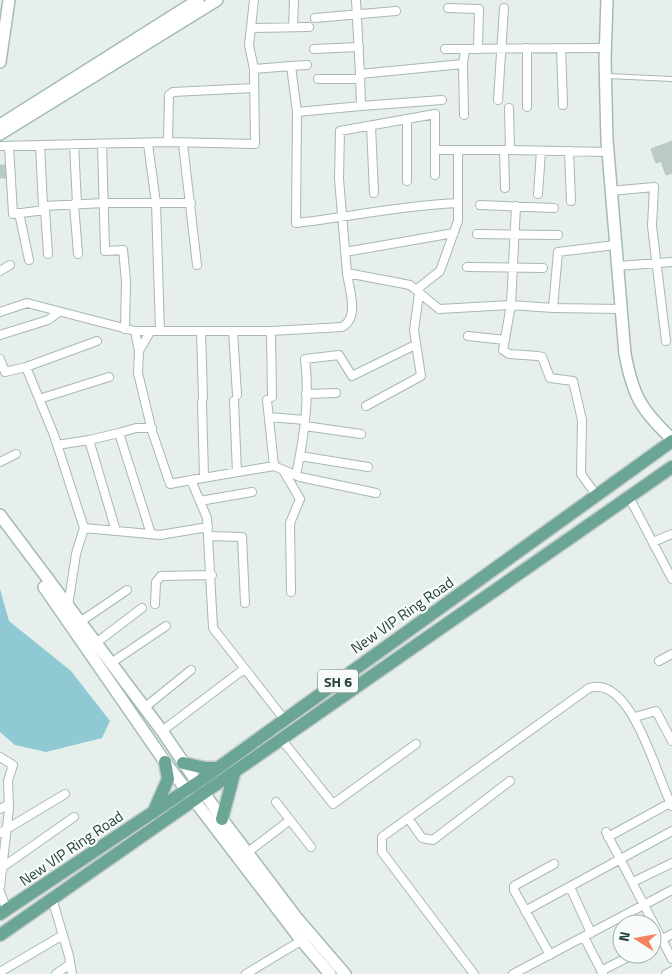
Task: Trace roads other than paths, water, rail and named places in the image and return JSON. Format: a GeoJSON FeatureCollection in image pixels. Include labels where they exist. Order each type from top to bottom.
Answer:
{"type":"FeatureCollection","features":[{"type":"Feature","properties":{"kind":"main road","name":"New VIP Ring Road"},"geometry":{"type":"LineString","coordinates":[[0,936],[196,792],[217,768],[672,440]]}},
{"type":"Feature","properties":{"kind":"main road","name":"New VIP Ring Road"},"geometry":{"type":"LineString","coordinates":[[3,912],[153,812],[234,774],[672,467]]}},
{"type":"Feature","properties":{"kind":"main road"},"geometry":{"type":"LineString","coordinates":[[416,626],[426,639]]}},
{"type":"Feature","properties":{"kind":"main road"},"geometry":{"type":"LineString","coordinates":[[320,693],[330,706]]}},
{"type":"Feature","properties":{"kind":"main road"},"geometry":{"type":"LineString","coordinates":[[153,812],[168,779],[164,762]]}},
{"type":"Feature","properties":{"kind":"main road"},"geometry":{"type":"LineString","coordinates":[[183,763],[197,767],[217,768]]}},
{"type":"Feature","properties":{"kind":"main road"},"geometry":{"type":"LineString","coordinates":[[222,819],[234,774]]}},
{"type":"Feature","properties":{"kind":"street"},"geometry":{"type":"LineString","coordinates":[[0,62],[9,0]]}},
{"type":"Feature","properties":{"kind":"street"},"geometry":{"type":"LineString","coordinates":[[0,125],[198,0]]}},
{"type":"Feature","properties":{"kind":"street"},"geometry":{"type":"LineString","coordinates":[[0,134],[217,0]]}},
{"type":"Feature","properties":{"kind":"street"},"geometry":{"type":"LineString","coordinates":[[0,146],[148,144],[168,142],[183,144],[255,144],[254,69],[249,45],[254,0]]}},
{"type":"Feature","properties":{"kind":"street"},"geometry":{"type":"LineString","coordinates":[[294,0],[294,27]]}},
{"type":"Feature","properties":{"kind":"street"},"geometry":{"type":"LineString","coordinates":[[356,0],[361,106]]}},
{"type":"Feature","properties":{"kind":"street"},"geometry":{"type":"LineString","coordinates":[[607,0],[605,76],[608,152],[622,309],[624,354],[632,388],[649,418],[672,440]]}},
{"type":"Feature","properties":{"kind":"street"},"geometry":{"type":"LineString","coordinates":[[448,8],[479,9],[478,49]]}},
{"type":"Feature","properties":{"kind":"street"},"geometry":{"type":"LineString","coordinates":[[498,100],[504,8]]}},
{"type":"Feature","properties":{"kind":"street"},"geometry":{"type":"LineString","coordinates":[[315,18],[396,11]]}},
{"type":"Feature","properties":{"kind":"street"},"geometry":{"type":"LineString","coordinates":[[251,28],[309,27]]}},
{"type":"Feature","properties":{"kind":"street"},"geometry":{"type":"LineString","coordinates":[[314,49],[359,47]]}},
{"type":"Feature","properties":{"kind":"street"},"geometry":{"type":"LineString","coordinates":[[527,48],[527,107]]}},
{"type":"Feature","properties":{"kind":"street"},"geometry":{"type":"LineString","coordinates":[[561,48],[563,106]]}},
{"type":"Feature","properties":{"kind":"street"},"geometry":{"type":"LineString","coordinates":[[445,49],[605,48]]}},
{"type":"Feature","properties":{"kind":"street"},"geometry":{"type":"LineString","coordinates":[[464,115],[463,64],[465,49]]}},
{"type":"Feature","properties":{"kind":"street"},"geometry":{"type":"LineString","coordinates":[[318,79],[463,64]]}},
{"type":"Feature","properties":{"kind":"street"},"geometry":{"type":"LineString","coordinates":[[254,69],[307,65]]}},
{"type":"Feature","properties":{"kind":"street"},"geometry":{"type":"LineString","coordinates":[[291,66],[297,112],[296,222],[342,218],[422,204],[458,203]]}},
{"type":"Feature","properties":{"kind":"street"},"geometry":{"type":"LineString","coordinates":[[168,142],[169,95],[173,92],[254,88]]}},
{"type":"Feature","properties":{"kind":"street"},"geometry":{"type":"LineString","coordinates":[[297,112],[442,100]]}},
{"type":"Feature","properties":{"kind":"street"},"geometry":{"type":"LineString","coordinates":[[505,188],[509,108]]}},
{"type":"Feature","properties":{"kind":"street"},"geometry":{"type":"LineString","coordinates":[[0,312],[27,303],[124,329],[150,332],[271,331],[346,324],[353,312],[347,272],[339,179],[340,131],[435,114],[435,175]]}},
{"type":"Feature","properties":{"kind":"street"},"geometry":{"type":"LineString","coordinates":[[407,119],[407,181]]}},
{"type":"Feature","properties":{"kind":"street"},"geometry":{"type":"LineString","coordinates":[[371,126],[374,193]]}},
{"type":"Feature","properties":{"kind":"street"},"geometry":{"type":"LineString","coordinates":[[74,144],[78,254]]}},
{"type":"Feature","properties":{"kind":"street"},"geometry":{"type":"LineString","coordinates":[[102,144],[105,251],[123,250],[126,281],[124,329]]}},
{"type":"Feature","properties":{"kind":"street"},"geometry":{"type":"LineString","coordinates":[[148,144],[156,203],[160,331]]}},
{"type":"Feature","properties":{"kind":"street"},"geometry":{"type":"LineString","coordinates":[[183,144],[197,265]]}},
{"type":"Feature","properties":{"kind":"street"},"geometry":{"type":"LineString","coordinates":[[40,145],[48,254]]}},
{"type":"Feature","properties":{"kind":"street"},"geometry":{"type":"LineString","coordinates":[[9,146],[13,214],[75,204],[191,203]]}},
{"type":"Feature","properties":{"kind":"street"},"geometry":{"type":"LineString","coordinates":[[435,150],[608,152]]}},
{"type":"Feature","properties":{"kind":"street"},"geometry":{"type":"LineString","coordinates":[[366,406],[419,378],[421,369],[415,345],[414,322],[417,292],[440,271],[458,221],[458,150]]}},
{"type":"Feature","properties":{"kind":"street"},"geometry":{"type":"LineString","coordinates":[[538,194],[540,151]]}},
{"type":"Feature","properties":{"kind":"street"},"geometry":{"type":"LineString","coordinates":[[569,151],[572,201]]}},
{"type":"Feature","properties":{"kind":"street"},"geometry":{"type":"LineString","coordinates":[[610,191],[654,188],[652,226],[666,341]]}},
{"type":"Feature","properties":{"kind":"street"},"geometry":{"type":"LineString","coordinates":[[480,205],[554,208]]}},
{"type":"Feature","properties":{"kind":"street"},"geometry":{"type":"LineString","coordinates":[[516,206],[511,305],[505,340],[505,353],[538,356],[542,358],[550,378],[573,381],[583,430],[581,474],[596,496]]}},
{"type":"Feature","properties":{"kind":"street"},"geometry":{"type":"LineString","coordinates":[[19,213],[29,260]]}},
{"type":"Feature","properties":{"kind":"street"},"geometry":{"type":"LineString","coordinates":[[345,252],[454,233]]}},
{"type":"Feature","properties":{"kind":"street"},"geometry":{"type":"LineString","coordinates":[[477,234],[558,235]]}},
{"type":"Feature","properties":{"kind":"street"},"geometry":{"type":"LineString","coordinates":[[553,308],[558,252],[615,244]]}},
{"type":"Feature","properties":{"kind":"street"},"geometry":{"type":"LineString","coordinates":[[618,266],[672,262]]}},
{"type":"Feature","properties":{"kind":"street"},"geometry":{"type":"LineString","coordinates":[[0,271],[10,265]]}},
{"type":"Feature","properties":{"kind":"street"},"geometry":{"type":"LineString","coordinates":[[467,267],[513,266],[543,268]]}},
{"type":"Feature","properties":{"kind":"street"},"geometry":{"type":"LineString","coordinates":[[347,272],[410,285],[439,309],[511,305],[622,309]]}},
{"type":"Feature","properties":{"kind":"street"},"geometry":{"type":"LineString","coordinates":[[0,335],[48,320],[59,312]]}},
{"type":"Feature","properties":{"kind":"street"},"geometry":{"type":"LineString","coordinates":[[135,331],[139,351],[138,373],[152,428],[170,484],[274,466],[296,475],[376,493]]}},
{"type":"Feature","properties":{"kind":"street"},"geometry":{"type":"LineString","coordinates":[[201,331],[204,478]]}},
{"type":"Feature","properties":{"kind":"street"},"geometry":{"type":"LineString","coordinates":[[233,331],[237,472]]}},
{"type":"Feature","properties":{"kind":"street"},"geometry":{"type":"LineString","coordinates":[[271,331],[269,417],[274,466]]}},
{"type":"Feature","properties":{"kind":"street"},"geometry":{"type":"LineString","coordinates":[[139,351],[150,332]]}},
{"type":"Feature","properties":{"kind":"street"},"geometry":{"type":"LineString","coordinates":[[468,336],[505,340]]}},
{"type":"Feature","properties":{"kind":"street"},"geometry":{"type":"LineString","coordinates":[[0,359],[5,372],[26,367],[97,341]]}},
{"type":"Feature","properties":{"kind":"street"},"geometry":{"type":"LineString","coordinates":[[296,475],[305,423],[305,358],[339,355],[352,376],[415,345]]}},
{"type":"Feature","properties":{"kind":"street"},"geometry":{"type":"LineString","coordinates":[[26,367],[57,445],[84,528],[74,562],[67,619]]}},
{"type":"Feature","properties":{"kind":"street"},"geometry":{"type":"LineString","coordinates":[[39,399],[110,377]]}},
{"type":"Feature","properties":{"kind":"street"},"geometry":{"type":"LineString","coordinates":[[306,394],[336,393]]}},
{"type":"Feature","properties":{"kind":"street"},"geometry":{"type":"LineString","coordinates":[[136,428],[149,416]]}},
{"type":"Feature","properties":{"kind":"street"},"geometry":{"type":"LineString","coordinates":[[269,417],[361,434]]}},
{"type":"Feature","properties":{"kind":"street"},"geometry":{"type":"LineString","coordinates":[[57,445],[89,440],[136,428],[152,428]]}},
{"type":"Feature","properties":{"kind":"street"},"geometry":{"type":"LineString","coordinates":[[119,433],[151,534]]}},
{"type":"Feature","properties":{"kind":"street"},"geometry":{"type":"LineString","coordinates":[[89,440],[116,531]]}},
{"type":"Feature","properties":{"kind":"street"},"geometry":{"type":"LineString","coordinates":[[0,462],[16,454]]}},
{"type":"Feature","properties":{"kind":"street"},"geometry":{"type":"LineString","coordinates":[[300,456],[368,467]]}},
{"type":"Feature","properties":{"kind":"street"},"geometry":{"type":"LineString","coordinates":[[283,470],[300,499],[290,523],[290,592]]}},
{"type":"Feature","properties":{"kind":"street"},"geometry":{"type":"LineString","coordinates":[[192,480],[207,518],[212,575],[212,628],[284,719]]}},
{"type":"Feature","properties":{"kind":"street"},"geometry":{"type":"LineString","coordinates":[[200,501],[252,492]]}},
{"type":"Feature","properties":{"kind":"street"},"geometry":{"type":"LineString","coordinates":[[629,497],[672,579]]}},
{"type":"Feature","properties":{"kind":"street"},"geometry":{"type":"LineString","coordinates":[[0,515],[162,731],[183,763],[196,792],[306,937],[345,974]]}},
{"type":"Feature","properties":{"kind":"street"},"geometry":{"type":"LineString","coordinates":[[84,528],[160,535],[208,527]]}},
{"type":"Feature","properties":{"kind":"street"},"geometry":{"type":"LineString","coordinates":[[0,528],[67,619],[164,762],[222,819],[248,852],[330,974]]}},
{"type":"Feature","properties":{"kind":"street"},"geometry":{"type":"LineString","coordinates":[[653,542],[672,534]]}},
{"type":"Feature","properties":{"kind":"street"},"geometry":{"type":"LineString","coordinates":[[209,536],[242,537],[245,602]]}},
{"type":"Feature","properties":{"kind":"street"},"geometry":{"type":"LineString","coordinates":[[155,604],[156,582],[161,576],[212,575]]}},
{"type":"Feature","properties":{"kind":"street"},"geometry":{"type":"LineString","coordinates":[[80,622],[127,590]]}},
{"type":"Feature","properties":{"kind":"street"},"geometry":{"type":"LineString","coordinates":[[96,643],[142,608]]}},
{"type":"Feature","properties":{"kind":"street"},"geometry":{"type":"LineString","coordinates":[[111,663],[166,626]]}},
{"type":"Feature","properties":{"kind":"street"},"geometry":{"type":"LineString","coordinates":[[659,661],[672,654]]}},
{"type":"Feature","properties":{"kind":"street"},"geometry":{"type":"LineString","coordinates":[[162,731],[244,669]]}},
{"type":"Feature","properties":{"kind":"street"},"geometry":{"type":"LineString","coordinates":[[144,708],[190,670]]}},
{"type":"Feature","properties":{"kind":"street"},"geometry":{"type":"LineString","coordinates":[[474,974],[382,852],[382,837],[589,688],[596,686],[610,690],[635,717],[671,805],[607,835],[650,914]]}},
{"type":"Feature","properties":{"kind":"street"},"geometry":{"type":"LineString","coordinates":[[635,717],[656,711],[672,741]]}},
{"type":"Feature","properties":{"kind":"street"},"geometry":{"type":"LineString","coordinates":[[282,740],[333,804],[416,744]]}},
{"type":"Feature","properties":{"kind":"street"},"geometry":{"type":"LineString","coordinates":[[0,757],[13,765],[8,781],[9,804],[4,831],[0,886]]}},
{"type":"Feature","properties":{"kind":"street"},"geometry":{"type":"LineString","coordinates":[[408,818],[422,838],[433,840],[510,781]]}},
{"type":"Feature","properties":{"kind":"street"},"geometry":{"type":"LineString","coordinates":[[4,831],[65,794]]}},
{"type":"Feature","properties":{"kind":"street"},"geometry":{"type":"LineString","coordinates":[[276,802],[311,847]]}},
{"type":"Feature","properties":{"kind":"street"},"geometry":{"type":"LineString","coordinates":[[0,810],[9,804]]}},
{"type":"Feature","properties":{"kind":"street"},"geometry":{"type":"LineString","coordinates":[[1,868],[74,817]]}},
{"type":"Feature","properties":{"kind":"street"},"geometry":{"type":"LineString","coordinates":[[248,852],[290,820]]}},
{"type":"Feature","properties":{"kind":"street"},"geometry":{"type":"LineString","coordinates":[[525,911],[672,831]]}},
{"type":"Feature","properties":{"kind":"street"},"geometry":{"type":"LineString","coordinates":[[633,882],[672,863]]}},
{"type":"Feature","properties":{"kind":"street"},"geometry":{"type":"LineString","coordinates":[[550,955],[515,893],[514,886],[554,864]]}},
{"type":"Feature","properties":{"kind":"street"},"geometry":{"type":"LineString","coordinates":[[570,887],[602,972],[616,964]]}},
{"type":"Feature","properties":{"kind":"street"},"geometry":{"type":"LineString","coordinates":[[518,973],[672,890]]}},
{"type":"Feature","properties":{"kind":"street"},"geometry":{"type":"LineString","coordinates":[[0,892],[3,912]]}},
{"type":"Feature","properties":{"kind":"street"},"geometry":{"type":"LineString","coordinates":[[52,898],[72,974]]}},
{"type":"Feature","properties":{"kind":"street"},"geometry":{"type":"LineString","coordinates":[[672,934],[662,939],[672,959]]}},
{"type":"Feature","properties":{"kind":"street"},"geometry":{"type":"LineString","coordinates":[[0,972],[63,935]]}},
{"type":"Feature","properties":{"kind":"street"},"geometry":{"type":"LineString","coordinates":[[246,974],[261,970],[306,937]]}},
{"type":"Feature","properties":{"kind":"street"},"geometry":{"type":"LineString","coordinates":[[56,974],[70,964]]}},
{"type":"Feature","properties":{"kind":"street"},"geometry":{"type":"LineString","coordinates":[[666,974],[672,971]]}},
{"type":"Feature","properties":{"kind":"lane"},"geometry":{"type":"LineString","coordinates":[[605,76],[672,79]]}},
{"type":"Feature","properties":{"kind":"water"},"geometry":{"type":"Polygon","coordinates":[[[0,589],[9,621],[71,671],[110,721],[102,738],[46,752],[15,745],[0,732],[0,589]]]}}]}
